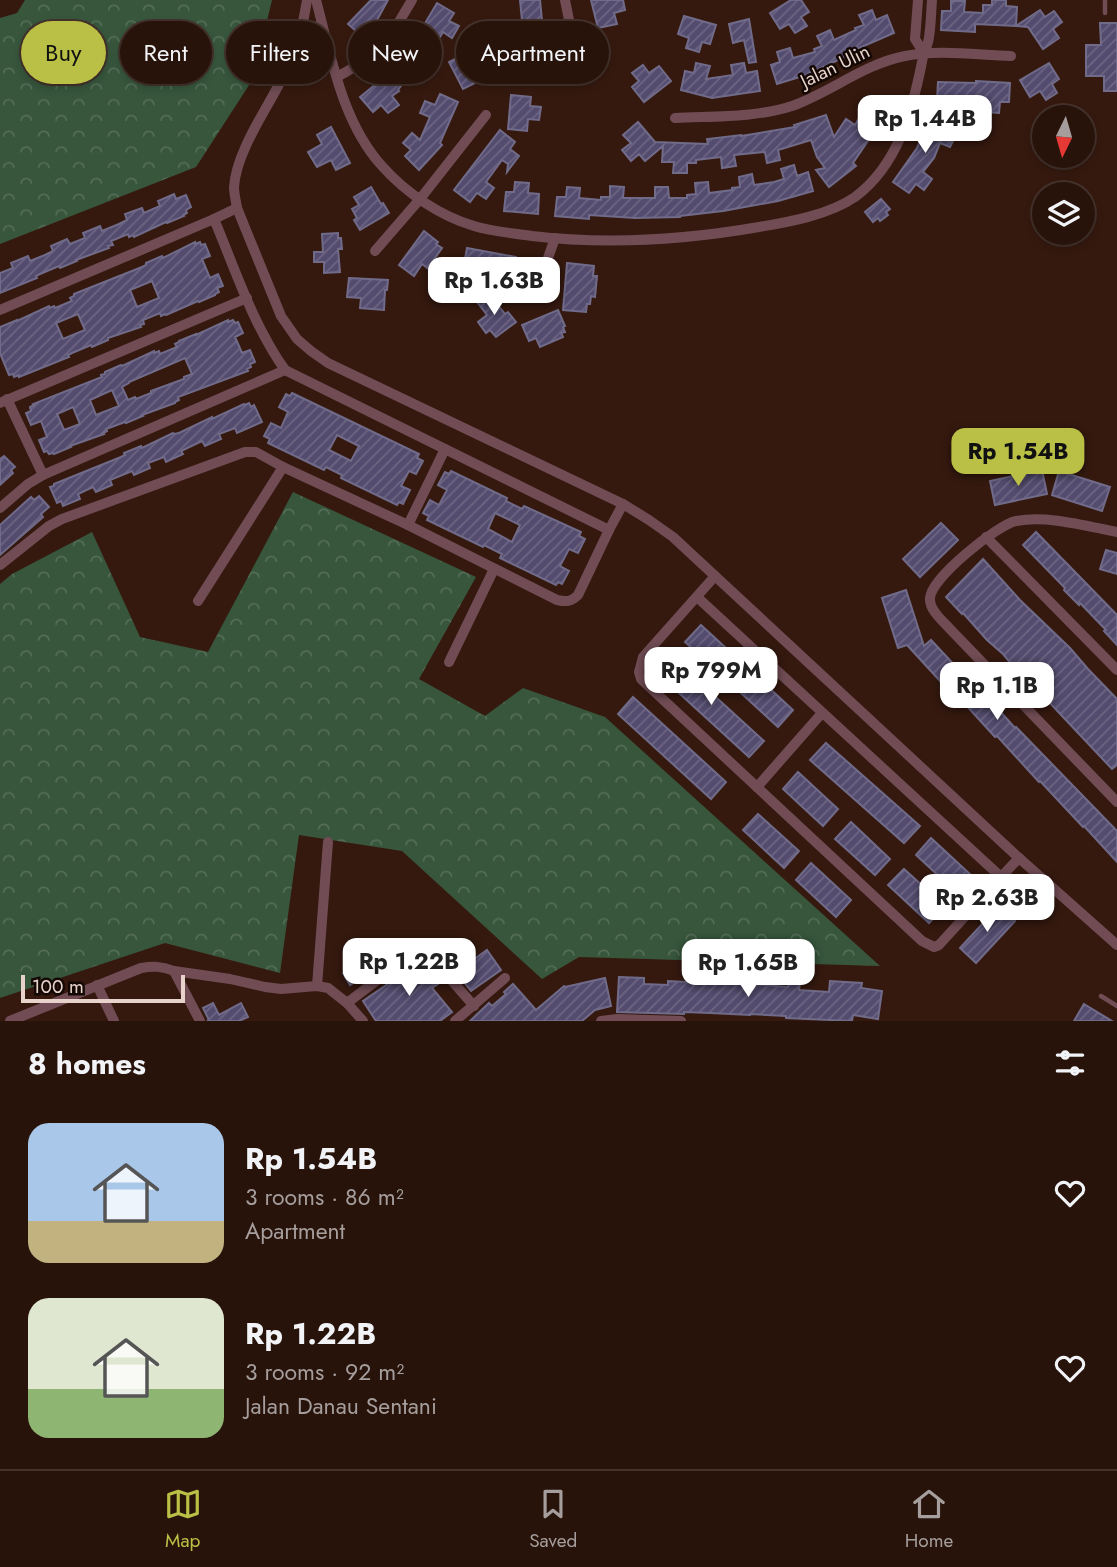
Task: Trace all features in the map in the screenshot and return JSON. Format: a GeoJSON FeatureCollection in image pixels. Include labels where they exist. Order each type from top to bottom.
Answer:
{"type":"FeatureCollection","features":[{"type":"Feature","properties":{"kind":"street"},"geometry":{"type":"LineString","coordinates":[[303,21],[307,0]]}},
{"type":"Feature","properties":{"kind":"street"},"geometry":{"type":"LineString","coordinates":[[316,0],[322,21]]}},
{"type":"Feature","properties":{"kind":"street"},"geometry":{"type":"LineString","coordinates":[[337,77],[365,61],[381,47],[412,0]]}},
{"type":"Feature","properties":{"kind":"street"},"geometry":{"type":"LineString","coordinates":[[565,0],[569,20]]}},
{"type":"Feature","properties":{"kind":"street"},"geometry":{"type":"LineString","coordinates":[[918,0],[915,39],[923,53]]}},
{"type":"Feature","properties":{"kind":"street"},"geometry":{"type":"LineString","coordinates":[[334,66],[361,138],[370,151],[383,167],[420,199],[451,218],[504,232],[555,239],[637,241],[690,237],[734,232],[807,218],[854,197],[877,175],[893,152],[913,104],[923,53],[929,39],[932,0]]}},
{"type":"Feature","properties":{"kind":"street","name":"Jalan Ulin"},"geometry":{"type":"LineString","coordinates":[[675,118],[774,111],[808,99],[887,61],[923,53],[1012,56]]}},
{"type":"Feature","properties":{"kind":"street"},"geometry":{"type":"LineString","coordinates":[[280,84],[246,147],[239,164],[234,190],[237,208],[281,316],[297,339],[328,363],[623,504],[673,537],[1117,946]]}},
{"type":"Feature","properties":{"kind":"street"},"geometry":{"type":"LineString","coordinates":[[375,251],[486,115]]}},
{"type":"Feature","properties":{"kind":"street"},"geometry":{"type":"LineString","coordinates":[[0,310],[237,208]]}},
{"type":"Feature","properties":{"kind":"street"},"geometry":{"type":"LineString","coordinates":[[214,219],[247,298],[285,370],[609,530]]}},
{"type":"Feature","properties":{"kind":"street"},"geometry":{"type":"LineString","coordinates":[[534,298],[555,239]]}},
{"type":"Feature","properties":{"kind":"street"},"geometry":{"type":"LineString","coordinates":[[43,475],[3,401],[247,298]]}},
{"type":"Feature","properties":{"kind":"street"},"geometry":{"type":"LineString","coordinates":[[0,508],[43,475],[285,370]]}},
{"type":"Feature","properties":{"kind":"street"},"geometry":{"type":"LineString","coordinates":[[408,525],[445,449]]}},
{"type":"Feature","properties":{"kind":"street"},"geometry":{"type":"LineString","coordinates":[[0,565],[38,534],[62,519],[245,452],[256,452],[557,600],[566,602],[578,596],[623,504]]}},
{"type":"Feature","properties":{"kind":"street"},"geometry":{"type":"LineString","coordinates":[[198,601],[283,467]]}},
{"type":"Feature","properties":{"kind":"street"},"geometry":{"type":"LineString","coordinates":[[1117,532],[1044,519],[1014,522],[1000,527],[986,537],[944,576],[930,598],[931,606],[950,629],[1117,802]]}},
{"type":"Feature","properties":{"kind":"street"},"geometry":{"type":"LineString","coordinates":[[986,537],[1117,670]]}},
{"type":"Feature","properties":{"kind":"street"},"geometry":{"type":"LineString","coordinates":[[449,662],[494,569]]}},
{"type":"Feature","properties":{"kind":"street"},"geometry":{"type":"LineString","coordinates":[[715,576],[643,657],[639,672],[647,686],[928,945],[934,947],[945,940],[1019,858]]}},
{"type":"Feature","properties":{"kind":"street"},"geometry":{"type":"LineString","coordinates":[[697,597],[1000,877]]}},
{"type":"Feature","properties":{"kind":"street"},"geometry":{"type":"LineString","coordinates":[[757,787],[822,713]]}},
{"type":"Feature","properties":{"kind":"street"},"geometry":{"type":"LineString","coordinates":[[317,986],[328,842]]}},
{"type":"Feature","properties":{"kind":"street"},"geometry":{"type":"LineString","coordinates":[[347,1003],[405,959],[420,952],[430,957],[474,1006]]}},
{"type":"Feature","properties":{"kind":"street"},"geometry":{"type":"LineString","coordinates":[[10,1021],[29,1017],[97,985],[153,966],[273,988],[328,988],[347,1003],[363,1021]]}},
{"type":"Feature","properties":{"kind":"street"},"geometry":{"type":"LineString","coordinates":[[174,971],[200,1021]]}},
{"type":"Feature","properties":{"kind":"street"},"geometry":{"type":"LineString","coordinates":[[455,1021],[505,978]]}},
{"type":"Feature","properties":{"kind":"street"},"geometry":{"type":"LineString","coordinates":[[97,985],[114,1021]]}},
{"type":"Feature","properties":{"kind":"street"},"geometry":{"type":"LineString","coordinates":[[601,1021],[617,1018],[681,1021]]}},
{"type":"Feature","properties":{"kind":"lane"},"geometry":{"type":"LineString","coordinates":[[1105,0],[1105,13]]}},
{"type":"Feature","properties":{"kind":"lane"},"geometry":{"type":"LineString","coordinates":[[1101,996],[1117,1006]]}},
{"type":"Feature","properties":{"kind":"green space"},"geometry":{"type":"Polygon","coordinates":[[[25,0],[272,0],[267,21],[226,21],[226,84],[250,84],[196,167],[0,244],[0,18],[17,13],[25,0]]]}},
{"type":"Feature","properties":{"kind":"green space"},"geometry":{"type":"Polygon","coordinates":[[[293,492],[476,577],[419,679],[485,716],[523,688],[605,717],[880,966],[579,957],[542,979],[402,851],[299,835],[280,973],[165,943],[0,998],[0,584],[12,574],[92,532],[140,637],[208,652],[293,492]]]}},
{"type":"Feature","properties":{"kind":"building"},"geometry":{"type":"Polygon","coordinates":[[[371,0],[388,0],[378,21],[351,21],[371,0]]]}},
{"type":"Feature","properties":{"kind":"building"},"geometry":{"type":"Polygon","coordinates":[[[520,0],[540,0],[542,21],[516,21],[522,20],[520,0]]]}},
{"type":"Feature","properties":{"kind":"building"},"geometry":{"type":"Polygon","coordinates":[[[591,0],[623,0],[625,10],[614,13],[617,24],[609,26],[609,21],[596,21],[591,0]]]}},
{"type":"Feature","properties":{"kind":"building"},"geometry":{"type":"Polygon","coordinates":[[[791,0],[801,0],[809,12],[801,17],[807,26],[795,33],[789,24],[780,29],[770,13],[791,0]]]}},
{"type":"Feature","properties":{"kind":"building"},"geometry":{"type":"Polygon","coordinates":[[[992,0],[1006,0],[1006,6],[1017,7],[1016,26],[975,24],[975,32],[941,30],[942,11],[951,11],[951,1],[965,1],[964,12],[983,13],[983,5],[992,5],[992,0]]]}},
{"type":"Feature","properties":{"kind":"building"},"geometry":{"type":"Polygon","coordinates":[[[437,3],[454,13],[449,21],[456,24],[456,31],[452,38],[442,34],[442,21],[426,21],[437,3]]]}},
{"type":"Feature","properties":{"kind":"building"},"geometry":{"type":"Polygon","coordinates":[[[872,10],[876,20],[887,15],[894,33],[806,75],[777,84],[771,65],[780,62],[777,52],[790,48],[793,58],[815,52],[814,49],[822,46],[817,36],[830,30],[834,40],[856,30],[855,28],[864,25],[859,15],[872,10]]]}},
{"type":"Feature","properties":{"kind":"building"},"geometry":{"type":"Polygon","coordinates":[[[1040,10],[1045,17],[1054,11],[1062,22],[1053,29],[1059,38],[1043,49],[1028,27],[1016,26],[1040,10]]]}},
{"type":"Feature","properties":{"kind":"building"},"geometry":{"type":"Polygon","coordinates":[[[684,16],[716,25],[710,44],[702,42],[699,52],[686,48],[689,38],[678,34],[684,16]]]}},
{"type":"Feature","properties":{"kind":"building"},"geometry":{"type":"Polygon","coordinates":[[[749,19],[756,62],[749,63],[744,40],[733,43],[729,24],[749,19]]]}},
{"type":"Feature","properties":{"kind":"building"},"geometry":{"type":"Polygon","coordinates":[[[1100,23],[1117,23],[1117,91],[1104,91],[1104,76],[1086,76],[1086,45],[1101,45],[1100,23]]]}},
{"type":"Feature","properties":{"kind":"building"},"geometry":{"type":"Polygon","coordinates":[[[456,58],[456,76],[449,62],[456,58]]]}},
{"type":"Feature","properties":{"kind":"building"},"geometry":{"type":"Polygon","coordinates":[[[696,63],[710,66],[706,79],[733,75],[731,65],[744,63],[746,73],[757,71],[760,91],[712,98],[681,90],[685,71],[694,73],[696,63]]]}},
{"type":"Feature","properties":{"kind":"building"},"geometry":{"type":"Polygon","coordinates":[[[1049,63],[1059,79],[1052,84],[1057,93],[1046,100],[1040,91],[1030,97],[1020,80],[1049,63]]]}},
{"type":"Feature","properties":{"kind":"building"},"geometry":{"type":"Polygon","coordinates":[[[643,65],[649,73],[659,66],[671,81],[644,102],[632,87],[639,81],[632,73],[643,65]]]}},
{"type":"Feature","properties":{"kind":"building"},"geometry":{"type":"Polygon","coordinates":[[[938,82],[1010,83],[1009,102],[1000,102],[999,113],[986,112],[986,103],[962,102],[961,113],[948,112],[948,102],[937,101],[938,82]]]}},
{"type":"Feature","properties":{"kind":"building"},"geometry":{"type":"Polygon","coordinates":[[[376,84],[402,84],[392,96],[399,105],[388,113],[381,105],[373,112],[360,97],[376,84]]]}},
{"type":"Feature","properties":{"kind":"building"},"geometry":{"type":"Polygon","coordinates":[[[460,84],[473,84],[463,89],[460,84]]]}},
{"type":"Feature","properties":{"kind":"building"},"geometry":{"type":"Polygon","coordinates":[[[440,94],[458,102],[440,143],[442,145],[419,170],[405,156],[411,150],[403,143],[412,133],[420,140],[430,117],[420,113],[425,101],[435,105],[440,94]]]}},
{"type":"Feature","properties":{"kind":"building"},"geometry":{"type":"Polygon","coordinates":[[[511,95],[531,97],[530,106],[541,107],[539,120],[528,119],[527,131],[508,129],[511,95]]]}},
{"type":"Feature","properties":{"kind":"building"},"geometry":{"type":"Polygon","coordinates":[[[826,115],[834,137],[846,119],[855,125],[861,115],[878,126],[853,163],[856,166],[829,187],[816,170],[825,168],[817,157],[811,140],[778,150],[780,160],[767,163],[765,152],[734,155],[736,166],[722,168],[721,157],[696,160],[696,163],[687,163],[687,173],[673,173],[674,162],[662,162],[663,146],[645,161],[639,154],[631,161],[622,150],[631,143],[623,135],[638,122],[655,142],[708,144],[707,139],[795,127],[794,125],[826,115]]]}},
{"type":"Feature","properties":{"kind":"building"},"geometry":{"type":"Polygon","coordinates":[[[931,115],[949,122],[945,131],[956,135],[950,147],[940,143],[934,158],[923,172],[932,179],[924,190],[916,184],[909,193],[893,182],[917,148],[931,115]]]}},
{"type":"Feature","properties":{"kind":"building"},"geometry":{"type":"Polygon","coordinates":[[[331,127],[350,163],[336,170],[331,160],[317,167],[308,152],[322,144],[317,135],[331,127]]]}},
{"type":"Feature","properties":{"kind":"building"},"geometry":{"type":"Polygon","coordinates":[[[500,130],[515,142],[510,149],[519,156],[507,172],[508,164],[502,160],[486,182],[494,188],[486,199],[477,193],[470,202],[454,190],[500,130]]]}},
{"type":"Feature","properties":{"kind":"building"},"geometry":{"type":"Polygon","coordinates":[[[794,165],[797,176],[808,172],[813,191],[778,201],[680,217],[589,215],[589,219],[555,216],[557,197],[566,197],[567,187],[580,188],[579,198],[601,200],[601,197],[610,197],[610,186],[624,187],[623,198],[655,198],[655,187],[668,187],[669,198],[687,198],[687,195],[696,194],[695,183],[708,182],[709,193],[732,190],[740,187],[739,177],[752,174],[754,185],[774,182],[784,179],[781,169],[794,165]]]}},
{"type":"Feature","properties":{"kind":"building"},"geometry":{"type":"Polygon","coordinates":[[[515,182],[529,183],[528,193],[539,194],[538,214],[504,211],[506,192],[514,192],[515,182]]]}},
{"type":"Feature","properties":{"kind":"building"},"geometry":{"type":"Polygon","coordinates":[[[371,187],[389,213],[360,230],[352,209],[359,205],[354,197],[371,187]]]}},
{"type":"Feature","properties":{"kind":"building"},"geometry":{"type":"Polygon","coordinates":[[[174,194],[176,199],[186,195],[191,207],[186,210],[184,216],[134,237],[129,237],[128,234],[111,241],[113,245],[108,246],[109,248],[60,268],[59,266],[0,293],[0,273],[13,268],[11,263],[28,256],[30,261],[53,251],[51,246],[67,239],[70,244],[85,238],[83,233],[100,226],[102,231],[119,224],[127,220],[125,214],[142,208],[144,213],[160,206],[158,201],[174,194]]]}},
{"type":"Feature","properties":{"kind":"building"},"geometry":{"type":"Polygon","coordinates":[[[881,199],[890,209],[886,212],[888,215],[873,222],[865,212],[881,199]]]}},
{"type":"Feature","properties":{"kind":"building"},"geometry":{"type":"Polygon","coordinates":[[[424,231],[442,248],[430,270],[422,264],[414,276],[399,265],[424,231]]]}},
{"type":"Feature","properties":{"kind":"building"},"geometry":{"type":"Polygon","coordinates":[[[338,233],[342,249],[338,249],[340,272],[324,273],[324,262],[314,262],[314,252],[323,252],[322,234],[338,233]]]}},
{"type":"Feature","properties":{"kind":"building"},"geometry":{"type":"Polygon","coordinates":[[[195,242],[205,244],[210,256],[202,259],[210,278],[218,274],[223,286],[217,288],[219,292],[215,295],[166,315],[161,316],[160,313],[143,320],[141,327],[108,338],[92,347],[91,345],[68,355],[69,357],[19,377],[9,375],[0,353],[0,327],[49,306],[55,308],[72,301],[70,298],[74,294],[142,267],[162,256],[163,258],[195,242]],[[152,281],[130,290],[137,307],[159,298],[152,281]],[[78,314],[56,323],[63,339],[85,330],[78,314]]]}},
{"type":"Feature","properties":{"kind":"building"},"geometry":{"type":"Polygon","coordinates":[[[467,248],[516,257],[513,275],[508,274],[506,284],[462,276],[467,248]]]}},
{"type":"Feature","properties":{"kind":"building"},"geometry":{"type":"Polygon","coordinates":[[[567,263],[594,266],[593,276],[597,276],[595,297],[591,296],[586,312],[563,310],[567,263]]]}},
{"type":"Feature","properties":{"kind":"building"},"geometry":{"type":"Polygon","coordinates":[[[349,278],[388,280],[384,310],[360,308],[361,298],[347,297],[349,278]]]}},
{"type":"Feature","properties":{"kind":"building"},"geometry":{"type":"Polygon","coordinates":[[[488,293],[505,314],[508,312],[516,322],[496,337],[490,330],[486,333],[478,322],[487,315],[477,302],[488,293]]]}},
{"type":"Feature","properties":{"kind":"building"},"geometry":{"type":"Polygon","coordinates":[[[558,310],[565,326],[565,332],[561,333],[563,337],[540,347],[536,338],[529,341],[522,325],[558,310]]]}},
{"type":"Feature","properties":{"kind":"building"},"geometry":{"type":"Polygon","coordinates":[[[228,320],[238,322],[243,333],[235,337],[242,353],[250,350],[255,362],[250,364],[248,371],[178,397],[179,400],[175,403],[106,429],[104,434],[54,454],[44,452],[39,440],[47,437],[41,421],[31,425],[26,413],[31,411],[33,404],[102,377],[105,372],[154,351],[159,351],[160,354],[177,347],[175,344],[179,341],[228,320]],[[185,358],[122,387],[128,400],[151,393],[192,374],[185,358]],[[112,390],[90,400],[96,415],[119,406],[112,390]],[[73,407],[57,414],[64,430],[80,424],[73,407]]]}},
{"type":"Feature","properties":{"kind":"building"},"geometry":{"type":"Polygon","coordinates":[[[292,393],[419,454],[417,458],[423,461],[416,474],[409,471],[401,486],[410,490],[403,504],[399,502],[397,505],[341,478],[342,475],[326,467],[324,470],[268,443],[270,439],[264,436],[271,423],[281,428],[288,412],[279,407],[286,394],[290,396],[292,393]],[[337,435],[329,450],[351,461],[359,446],[337,435]]]}},
{"type":"Feature","properties":{"kind":"building"},"geometry":{"type":"Polygon","coordinates":[[[249,403],[251,407],[254,405],[262,422],[237,433],[235,428],[219,434],[221,439],[205,446],[202,441],[166,462],[164,457],[148,463],[150,468],[134,475],[132,471],[110,480],[112,485],[96,492],[93,487],[78,494],[80,499],[63,506],[61,501],[57,503],[50,487],[54,484],[249,403]]]}},
{"type":"Feature","properties":{"kind":"building"},"geometry":{"type":"Polygon","coordinates":[[[4,456],[15,467],[11,470],[13,473],[0,485],[0,459],[4,456]]]}},
{"type":"Feature","properties":{"kind":"building"},"geometry":{"type":"Polygon","coordinates":[[[1042,470],[1047,494],[995,505],[990,481],[1042,470]]]}},
{"type":"Feature","properties":{"kind":"building"},"geometry":{"type":"Polygon","coordinates":[[[451,471],[507,498],[506,501],[522,509],[524,506],[581,532],[579,536],[585,539],[578,553],[569,549],[560,566],[569,571],[562,584],[558,582],[556,585],[500,558],[502,554],[427,520],[429,516],[423,513],[430,500],[439,505],[447,490],[438,485],[445,472],[449,474],[451,471]],[[495,513],[488,529],[512,542],[520,525],[495,513]]]}},
{"type":"Feature","properties":{"kind":"building"},"geometry":{"type":"Polygon","coordinates":[[[1059,471],[1110,487],[1102,511],[1052,495],[1059,471]]]}},
{"type":"Feature","properties":{"kind":"building"},"geometry":{"type":"Polygon","coordinates":[[[39,496],[49,507],[41,514],[43,517],[0,555],[0,525],[31,497],[34,500],[39,496]]]}},
{"type":"Feature","properties":{"kind":"building"},"geometry":{"type":"Polygon","coordinates":[[[941,523],[958,540],[920,577],[903,559],[941,523]]]}},
{"type":"Feature","properties":{"kind":"building"},"geometry":{"type":"Polygon","coordinates":[[[1036,532],[1117,615],[1117,645],[1104,631],[1106,630],[1064,590],[1023,545],[1036,532]]]}},
{"type":"Feature","properties":{"kind":"building"},"geometry":{"type":"Polygon","coordinates":[[[1106,550],[1117,553],[1117,574],[1100,569],[1106,550]]]}},
{"type":"Feature","properties":{"kind":"building"},"geometry":{"type":"Polygon","coordinates":[[[983,559],[1117,699],[1117,765],[1112,769],[946,597],[983,559]]]}},
{"type":"Feature","properties":{"kind":"building"},"geometry":{"type":"Polygon","coordinates":[[[906,590],[924,646],[931,640],[1117,831],[1117,862],[907,645],[898,648],[882,598],[906,590]]]}},
{"type":"Feature","properties":{"kind":"building"},"geometry":{"type":"Polygon","coordinates":[[[701,625],[793,710],[778,727],[685,642],[701,625]]]}},
{"type":"Feature","properties":{"kind":"building"},"geometry":{"type":"Polygon","coordinates":[[[672,657],[764,741],[749,757],[657,673],[672,657]]]}},
{"type":"Feature","properties":{"kind":"building"},"geometry":{"type":"Polygon","coordinates":[[[633,697],[726,782],[711,799],[618,714],[633,697]]]}},
{"type":"Feature","properties":{"kind":"building"},"geometry":{"type":"Polygon","coordinates":[[[826,743],[920,826],[904,843],[810,760],[826,743]]]}},
{"type":"Feature","properties":{"kind":"building"},"geometry":{"type":"Polygon","coordinates":[[[798,772],[838,809],[823,826],[783,789],[798,772]]]}},
{"type":"Feature","properties":{"kind":"building"},"geometry":{"type":"Polygon","coordinates":[[[758,814],[799,851],[784,868],[743,830],[758,814]]]}},
{"type":"Feature","properties":{"kind":"building"},"geometry":{"type":"Polygon","coordinates":[[[851,822],[890,859],[875,875],[835,839],[851,822]]]}},
{"type":"Feature","properties":{"kind":"building"},"geometry":{"type":"Polygon","coordinates":[[[931,838],[971,875],[956,892],[916,855],[931,838]]]}},
{"type":"Feature","properties":{"kind":"building"},"geometry":{"type":"Polygon","coordinates":[[[811,863],[851,900],[836,917],[796,880],[811,863]]]}},
{"type":"Feature","properties":{"kind":"building"},"geometry":{"type":"Polygon","coordinates":[[[904,869],[945,906],[929,923],[888,885],[904,869]]]}},
{"type":"Feature","properties":{"kind":"building"},"geometry":{"type":"Polygon","coordinates":[[[999,906],[1015,921],[976,963],[960,948],[999,906]]]}},
{"type":"Feature","properties":{"kind":"building"},"geometry":{"type":"Polygon","coordinates":[[[487,950],[501,970],[471,991],[456,972],[487,950]]]}},
{"type":"Feature","properties":{"kind":"building"},"geometry":{"type":"Polygon","coordinates":[[[420,960],[438,984],[432,988],[452,1012],[440,1021],[376,1021],[363,1001],[392,981],[391,979],[409,965],[420,960]]]}},
{"type":"Feature","properties":{"kind":"building"},"geometry":{"type":"Polygon","coordinates":[[[359,963],[367,974],[350,985],[343,973],[359,963]]]}},
{"type":"Feature","properties":{"kind":"building"},"geometry":{"type":"Polygon","coordinates":[[[619,977],[644,978],[644,984],[668,985],[668,981],[687,982],[687,977],[788,987],[788,982],[800,983],[799,990],[829,992],[830,981],[862,983],[861,988],[882,991],[878,1019],[853,1015],[852,1021],[750,1014],[617,1012],[619,977]]]}},
{"type":"Feature","properties":{"kind":"building"},"geometry":{"type":"Polygon","coordinates":[[[605,978],[611,1006],[595,1010],[582,1021],[470,1021],[489,1003],[492,1006],[506,994],[504,992],[513,984],[536,1010],[564,986],[605,978]]]}},
{"type":"Feature","properties":{"kind":"building"},"geometry":{"type":"Polygon","coordinates":[[[213,1003],[219,1015],[241,1003],[248,1017],[239,1021],[207,1021],[209,1020],[203,1008],[213,1003]]]}},
{"type":"Feature","properties":{"kind":"building"},"geometry":{"type":"Polygon","coordinates":[[[1084,1004],[1112,1021],[1074,1021],[1084,1004]]]}}]}
